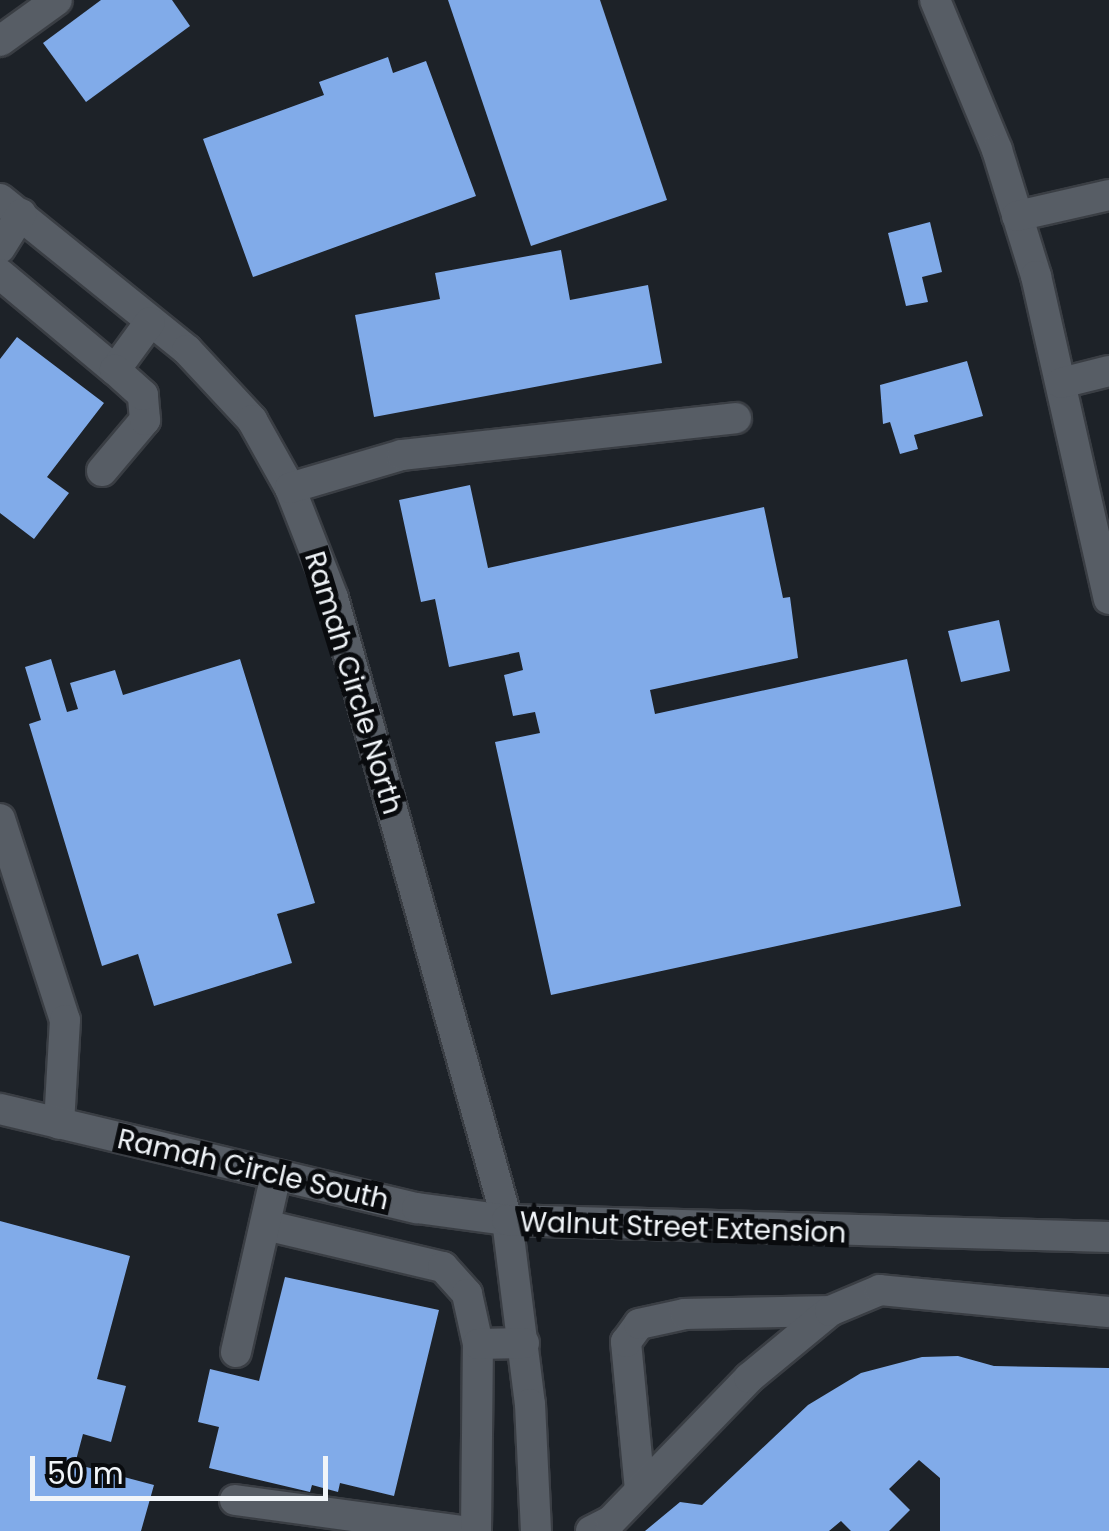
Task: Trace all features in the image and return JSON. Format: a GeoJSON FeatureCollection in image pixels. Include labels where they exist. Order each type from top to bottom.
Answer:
{"type":"FeatureCollection","features":[{"type":"Feature","properties":{"kind":"street"},"geometry":{"type":"LineString","coordinates":[[0,40],[57,0]]}},
{"type":"Feature","properties":{"kind":"street"},"geometry":{"type":"LineString","coordinates":[[935,0],[1017,216],[1101,518],[1109,599]]}},
{"type":"Feature","properties":{"kind":"street"},"geometry":{"type":"LineString","coordinates":[[1017,216],[1109,195]]}},
{"type":"Feature","properties":{"kind":"street"},"geometry":{"type":"LineString","coordinates":[[0,248],[10,206]]}},
{"type":"Feature","properties":{"kind":"street","name":"Ramah Circle North"},"geometry":{"type":"LineString","coordinates":[[10,206],[187,350],[252,420],[290,488],[333,598],[507,1220]]}},
{"type":"Feature","properties":{"kind":"street"},"geometry":{"type":"LineString","coordinates":[[2,281],[142,395],[145,420],[102,471]]}},
{"type":"Feature","properties":{"kind":"street"},"geometry":{"type":"LineString","coordinates":[[115,370],[150,322]]}},
{"type":"Feature","properties":{"kind":"street"},"geometry":{"type":"LineString","coordinates":[[1061,384],[1109,371]]}},
{"type":"Feature","properties":{"kind":"street"},"geometry":{"type":"LineString","coordinates":[[290,488],[402,455],[736,418]]}},
{"type":"Feature","properties":{"kind":"street"},"geometry":{"type":"LineString","coordinates":[[0,818],[65,1020],[59,1124]]}},
{"type":"Feature","properties":{"kind":"street","name":"Ramah Circle South"},"geometry":{"type":"LineString","coordinates":[[0,1109],[416,1208],[507,1220]]}},
{"type":"Feature","properties":{"kind":"street"},"geometry":{"type":"LineString","coordinates":[[236,1352],[276,1175]]}},
{"type":"Feature","properties":{"kind":"street"},"geometry":{"type":"LineString","coordinates":[[407,1258],[416,1208]]}},
{"type":"Feature","properties":{"kind":"street","name":"Walnut Street Extension"},"geometry":{"type":"LineString","coordinates":[[536,1531],[524,1343],[507,1220],[1109,1237]]}},
{"type":"Feature","properties":{"kind":"street"},"geometry":{"type":"LineString","coordinates":[[265,1225],[443,1267],[468,1294],[478,1344],[476,1531]]}},
{"type":"Feature","properties":{"kind":"street"},"geometry":{"type":"LineString","coordinates":[[591,1531],[640,1490],[749,1378],[830,1311],[880,1290],[1109,1312]]}},
{"type":"Feature","properties":{"kind":"street"},"geometry":{"type":"LineString","coordinates":[[640,1490],[626,1342],[639,1324],[684,1314],[830,1311]]}},
{"type":"Feature","properties":{"kind":"street"},"geometry":{"type":"LineString","coordinates":[[478,1344],[524,1343]]}},
{"type":"Feature","properties":{"kind":"street"},"geometry":{"type":"LineString","coordinates":[[235,1500],[461,1531]]}},
{"type":"Feature","properties":{"kind":"building"},"geometry":{"type":"Polygon","coordinates":[[[101,0],[172,0],[190,26],[86,102],[43,43],[101,0]]]}},
{"type":"Feature","properties":{"kind":"building"},"geometry":{"type":"Polygon","coordinates":[[[448,0],[600,0],[667,200],[531,246],[448,0]]]}},
{"type":"Feature","properties":{"kind":"building"},"geometry":{"type":"Polygon","coordinates":[[[388,57],[393,73],[426,61],[476,196],[253,277],[203,139],[324,95],[319,82],[388,57]]]}},
{"type":"Feature","properties":{"kind":"building"},"geometry":{"type":"Polygon","coordinates":[[[930,222],[942,272],[922,277],[928,302],[906,306],[888,233],[930,222]]]}},
{"type":"Feature","properties":{"kind":"building"},"geometry":{"type":"Polygon","coordinates":[[[561,250],[570,300],[648,285],[662,363],[374,417],[355,315],[440,299],[435,273],[561,250]]]}},
{"type":"Feature","properties":{"kind":"building"},"geometry":{"type":"Polygon","coordinates":[[[17,337],[104,403],[47,477],[69,493],[34,539],[0,513],[0,359],[17,337]]]}},
{"type":"Feature","properties":{"kind":"building"},"geometry":{"type":"Polygon","coordinates":[[[967,361],[983,416],[914,435],[918,449],[900,454],[890,422],[883,424],[880,385],[967,361]]]}},
{"type":"Feature","properties":{"kind":"building"},"geometry":{"type":"Polygon","coordinates":[[[470,485],[488,568],[764,507],[783,598],[790,597],[798,658],[650,690],[655,714],[907,659],[961,906],[551,995],[495,742],[540,733],[535,712],[513,716],[504,675],[523,670],[519,652],[449,667],[435,599],[421,602],[399,500],[470,485]]]}},
{"type":"Feature","properties":{"kind":"building"},"geometry":{"type":"Polygon","coordinates":[[[999,620],[1010,671],[961,682],[948,631],[999,620]]]}},
{"type":"Feature","properties":{"kind":"building"},"geometry":{"type":"Polygon","coordinates":[[[51,659],[67,712],[78,709],[70,683],[115,670],[123,695],[240,659],[315,903],[277,914],[292,963],[154,1006],[138,954],[102,966],[29,724],[41,720],[25,667],[51,659]]]}},
{"type":"Feature","properties":{"kind":"building"},"geometry":{"type":"Polygon","coordinates":[[[0,1221],[130,1256],[97,1379],[126,1386],[111,1442],[83,1434],[75,1464],[154,1485],[141,1531],[0,1531],[0,1221]]]}},
{"type":"Feature","properties":{"kind":"building"},"geometry":{"type":"Polygon","coordinates":[[[285,1277],[439,1310],[394,1496],[340,1483],[338,1492],[312,1485],[310,1492],[209,1468],[219,1427],[198,1422],[210,1369],[259,1381],[285,1277]]]}},
{"type":"Feature","properties":{"kind":"building"},"geometry":{"type":"Polygon","coordinates":[[[958,1356],[994,1366],[1109,1368],[1109,1531],[940,1531],[940,1478],[919,1460],[889,1489],[910,1510],[889,1531],[851,1531],[841,1521],[829,1531],[645,1531],[680,1502],[702,1505],[808,1405],[861,1373],[922,1357],[958,1356]]]}}]}
